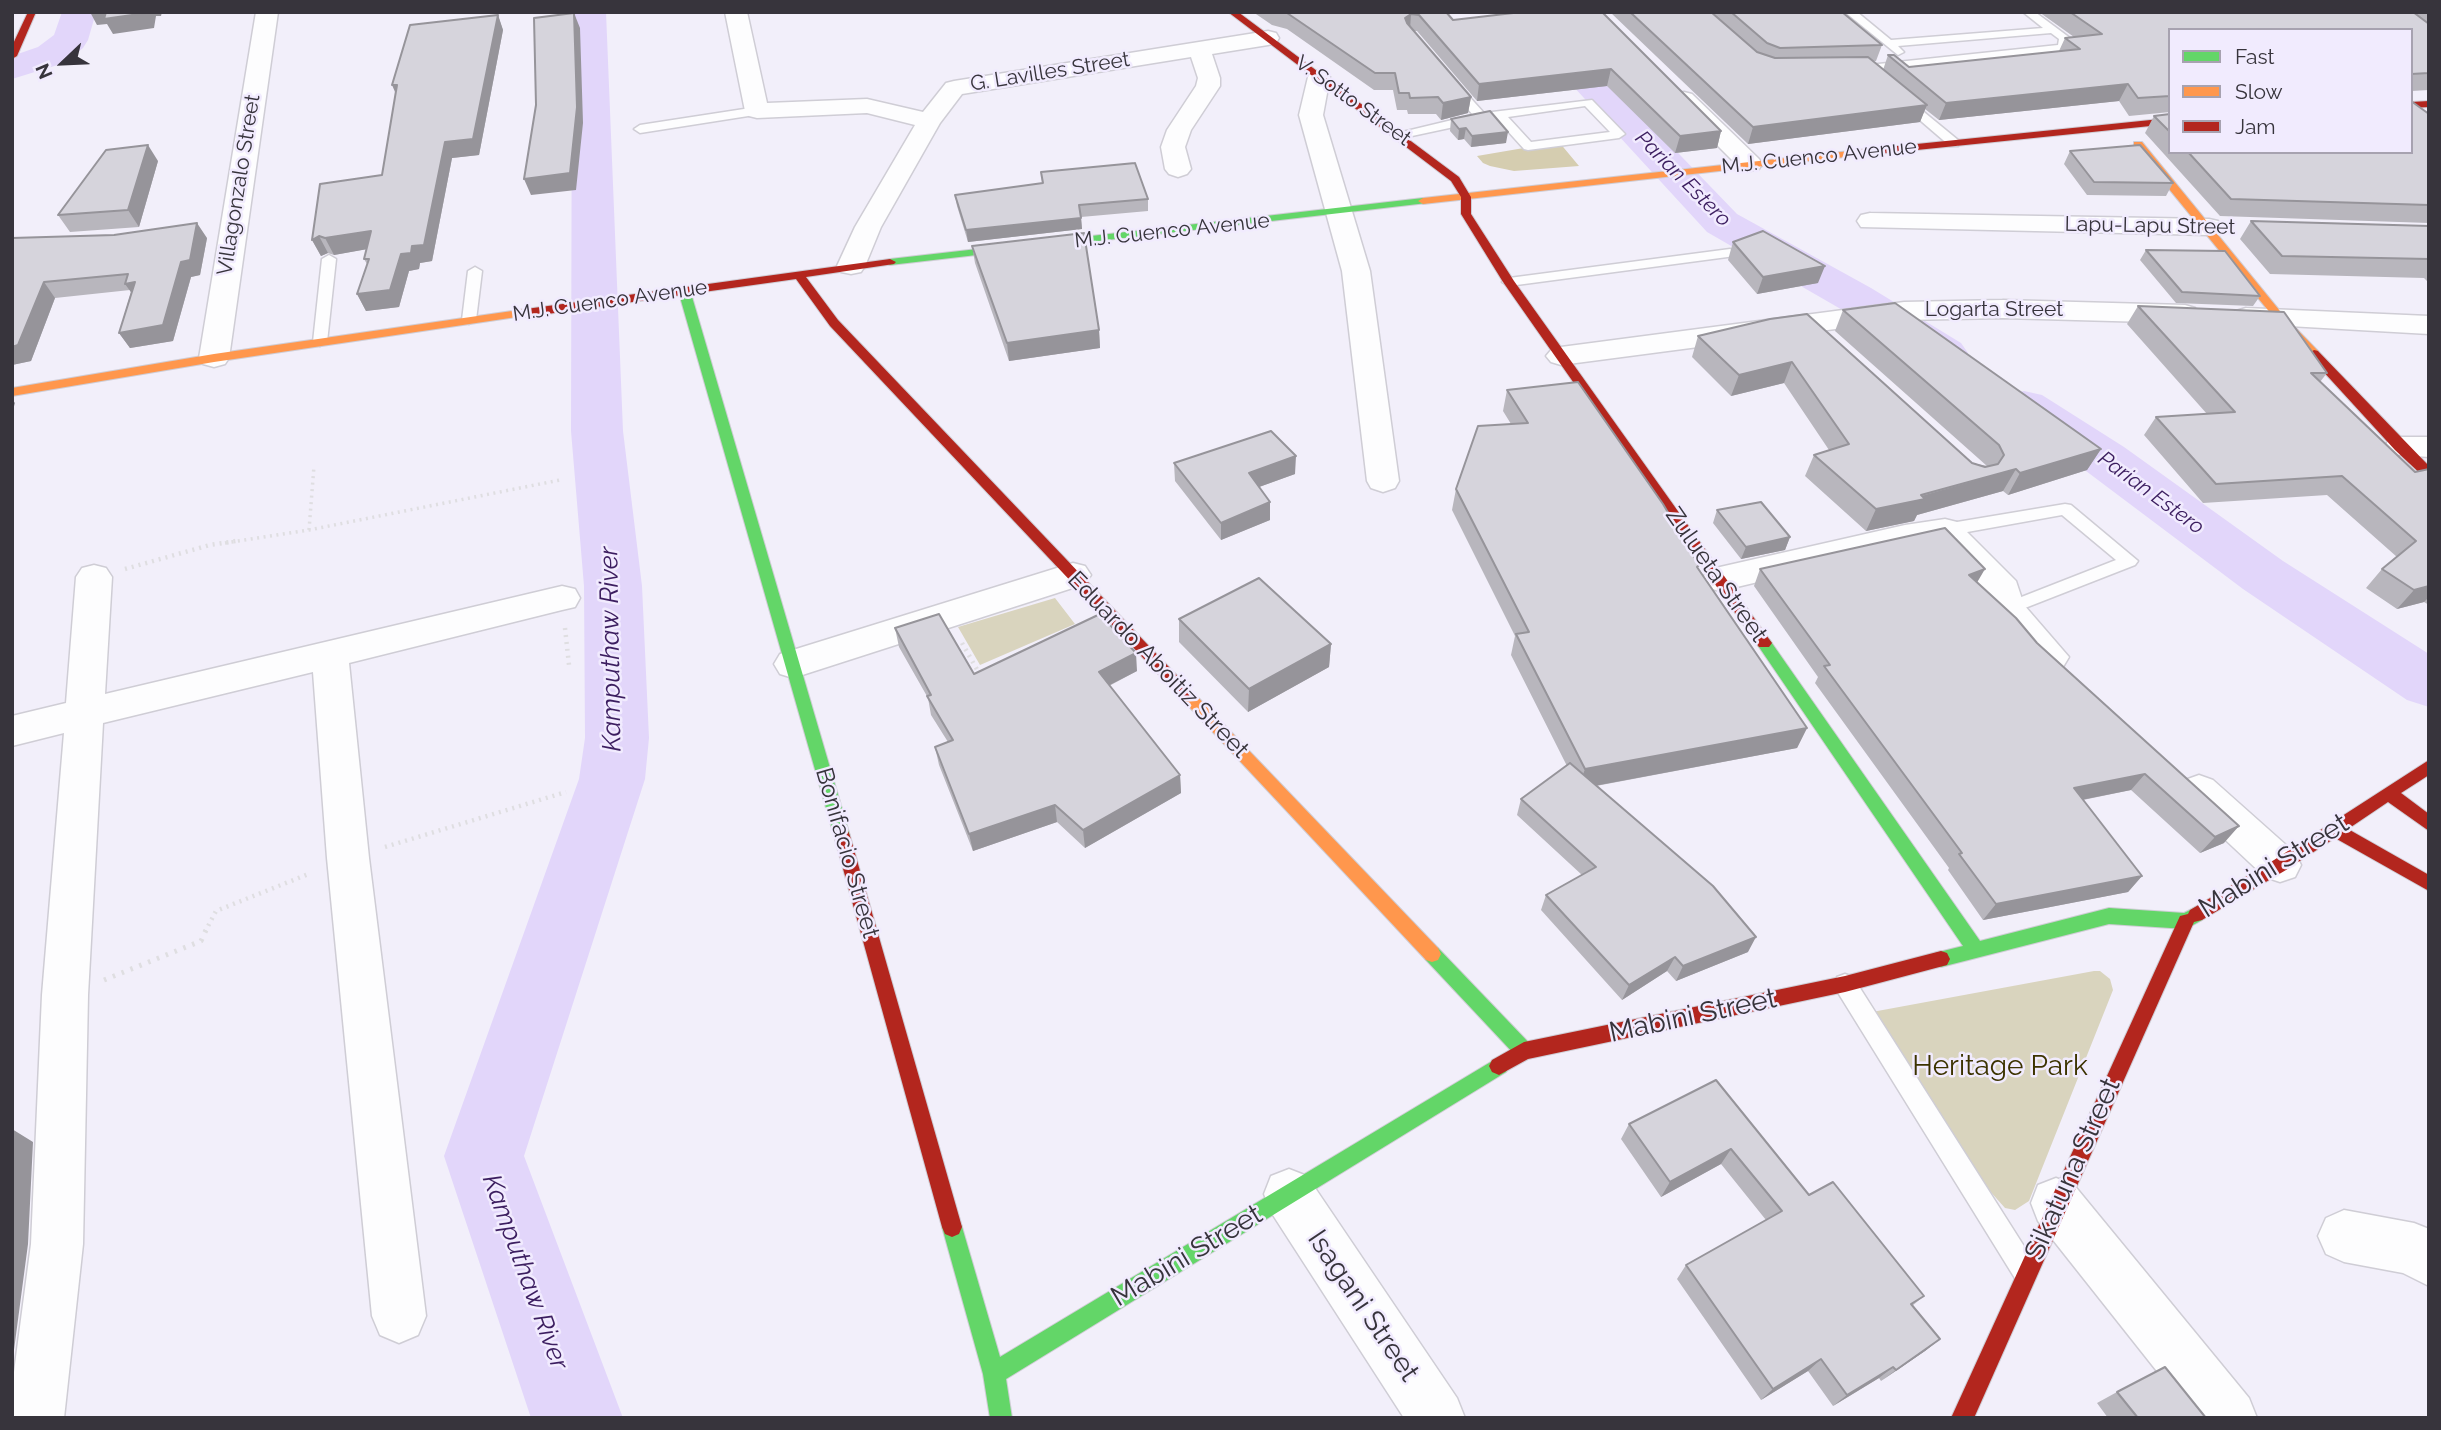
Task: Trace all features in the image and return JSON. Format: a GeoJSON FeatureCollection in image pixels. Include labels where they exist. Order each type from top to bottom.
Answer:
{"type":"FeatureCollection","features":[{"type":"Feature","properties":{"kind":"main road"},"geometry":{"type":"LineString","coordinates":[[13,53],[32,12]]}},
{"type":"Feature","properties":{"kind":"main road","name":"V. Sotto Street"},"geometry":{"type":"LineString","coordinates":[[1231,12],[1438,164],[1455,179],[1466,197]]}},
{"type":"Feature","properties":{"kind":"main road"},"geometry":{"type":"LineString","coordinates":[[2413,107],[2429,119]]}},
{"type":"Feature","properties":{"kind":"main road","name":"M.J. Cuenco Avenue"},"geometry":{"type":"LineString","coordinates":[[12,392],[320,342],[851,267],[1750,164],[2168,121]]}},
{"type":"Feature","properties":{"kind":"main road"},"geometry":{"type":"LineString","coordinates":[[2123,126],[2215,227],[2280,318],[2414,447],[2429,474]]}},
{"type":"Feature","properties":{"kind":"main road","name":"Zulueta Street"},"geometry":{"type":"LineString","coordinates":[[1466,197],[1466,214],[1509,282],[1720,579],[1976,950]]}},
{"type":"Feature","properties":{"kind":"main road","name":"Eduardo Aboitiz Street"},"geometry":{"type":"LineString","coordinates":[[798,274],[834,323],[1524,1051]]}},
{"type":"Feature","properties":{"kind":"main road","name":"Bonifacio Street"},"geometry":{"type":"LineString","coordinates":[[684,290],[994,1374],[1001,1418]]}},
{"type":"Feature","properties":{"kind":"main road","name":"Mabini Street"},"geometry":{"type":"LineString","coordinates":[[994,1374],[1524,1051],[1845,984],[2109,916],[2186,921],[2280,865],[2429,766]]}},
{"type":"Feature","properties":{"kind":"main road"},"geometry":{"type":"LineString","coordinates":[[2389,793],[2429,824]]}},
{"type":"Feature","properties":{"kind":"main road"},"geometry":{"type":"LineString","coordinates":[[2334,830],[2429,884]]}},
{"type":"Feature","properties":{"kind":"main road","name":"Sikatuna Street"},"geometry":{"type":"LineString","coordinates":[[1962,1418],[2056,1203],[2186,921]]}},
{"type":"Feature","properties":{"kind":"street","name":"Villagonzalo Street"},"geometry":{"type":"LineString","coordinates":[[214,358],[267,12]]}},
{"type":"Feature","properties":{"kind":"street"},"geometry":{"type":"LineString","coordinates":[[736,12],[757,111],[867,106],[929,121]]}},
{"type":"Feature","properties":{"kind":"street","name":"G. Lavilles Street"},"geometry":{"type":"LineString","coordinates":[[851,267],[868,227],[929,121],[954,88],[965,84],[1268,38]]}},
{"type":"Feature","properties":{"kind":"street"},"geometry":{"type":"LineString","coordinates":[[1178,169],[1173,147],[1184,120],[1208,86],[1209,78],[1199,48]]}},
{"type":"Feature","properties":{"kind":"street"},"geometry":{"type":"LineString","coordinates":[[1319,77],[1311,115],[1356,271],[1383,481]]}},
{"type":"Feature","properties":{"kind":"street"},"geometry":{"type":"LineString","coordinates":[[1665,81],[1750,164]]}},
{"type":"Feature","properties":{"kind":"street","name":"Lapu-Lapu Street"},"geometry":{"type":"LineString","coordinates":[[1870,221],[2215,227]]}},
{"type":"Feature","properties":{"kind":"street"},"geometry":{"type":"LineString","coordinates":[[205,228],[233,223]]}},
{"type":"Feature","properties":{"kind":"street","name":"Logarta Street"},"geometry":{"type":"LineString","coordinates":[[1561,356],[1804,322],[1904,311],[2050,309],[2429,325]]}},
{"type":"Feature","properties":{"kind":"street"},"geometry":{"type":"LineString","coordinates":[[1804,322],[1834,349]]}},
{"type":"Feature","properties":{"kind":"street"},"geometry":{"type":"LineString","coordinates":[[1720,579],[1905,536],[1945,530],[2003,590],[2007,609],[2041,649],[2081,685]]}},
{"type":"Feature","properties":{"kind":"street"},"geometry":{"type":"LineString","coordinates":[[793,664],[1073,575]]}},
{"type":"Feature","properties":{"kind":"street"},"geometry":{"type":"LineString","coordinates":[[36,1418],[57,1244],[65,995],[94,577]]}},
{"type":"Feature","properties":{"kind":"street"},"geometry":{"type":"LineString","coordinates":[[12,731],[562,598]]}},
{"type":"Feature","properties":{"kind":"street"},"geometry":{"type":"LineString","coordinates":[[330,653],[351,885],[399,1316]]}},
{"type":"Feature","properties":{"kind":"street"},"geometry":{"type":"LineString","coordinates":[[2171,766],[2280,865]]}},
{"type":"Feature","properties":{"kind":"street","name":"Isagani Street"},"geometry":{"type":"LineString","coordinates":[[1289,1194],[1437,1418]]}},
{"type":"Feature","properties":{"kind":"street"},"geometry":{"type":"LineString","coordinates":[[2056,1203],[2229,1418]]}},
{"type":"Feature","properties":{"kind":"street"},"geometry":{"type":"LineString","coordinates":[[2344,1236],[2414,1249],[2429,1260]]}},
{"type":"Feature","properties":{"kind":"lane"},"geometry":{"type":"LineString","coordinates":[[1850,12],[1912,64]]}},
{"type":"Feature","properties":{"kind":"lane"},"geometry":{"type":"LineString","coordinates":[[1840,69],[1871,73],[1912,64],[2063,48],[2065,38],[2028,12]]}},
{"type":"Feature","properties":{"kind":"lane"},"geometry":{"type":"LineString","coordinates":[[1888,44],[2054,30]]}},
{"type":"Feature","properties":{"kind":"lane"},"geometry":{"type":"LineString","coordinates":[[1446,76],[1481,117]]}},
{"type":"Feature","properties":{"kind":"lane"},"geometry":{"type":"LineString","coordinates":[[1895,93],[1954,143]]}},
{"type":"Feature","properties":{"kind":"lane"},"geometry":{"type":"LineString","coordinates":[[1402,136],[1481,117],[1499,114],[1588,102],[1619,134],[1528,146],[1499,114]]}},
{"type":"Feature","properties":{"kind":"lane"},"geometry":{"type":"LineString","coordinates":[[640,129],[757,111]]}},
{"type":"Feature","properties":{"kind":"lane"},"geometry":{"type":"LineString","coordinates":[[1509,282],[1730,253]]}},
{"type":"Feature","properties":{"kind":"lane"},"geometry":{"type":"LineString","coordinates":[[320,342],[329,259]]}},
{"type":"Feature","properties":{"kind":"lane"},"geometry":{"type":"LineString","coordinates":[[469,320],[475,271]]}},
{"type":"Feature","properties":{"kind":"lane"},"geometry":{"type":"LineString","coordinates":[[1945,530],[2065,509],[2129,561],[2007,609]]}},
{"type":"Feature","properties":{"kind":"lane"},"geometry":{"type":"LineString","coordinates":[[1845,984],[2026,1272]]}},
{"type":"Feature","properties":{"kind":"path"},"geometry":{"type":"LineString","coordinates":[[309,530],[314,466]]}},
{"type":"Feature","properties":{"kind":"path"},"geometry":{"type":"LineString","coordinates":[[94,577],[210,545],[309,530],[560,480]]}},
{"type":"Feature","properties":{"kind":"path"},"geometry":{"type":"LineString","coordinates":[[562,598],[569,666]]}},
{"type":"Feature","properties":{"kind":"path"},"geometry":{"type":"LineString","coordinates":[[959,638],[979,673],[992,668]]}},
{"type":"Feature","properties":{"kind":"green space"},"geometry":{"type":"Polygon","coordinates":[[[1055,598],[1075,624],[980,665],[958,627],[1055,598]]]}},
{"type":"Feature","properties":{"kind":"green space","name":"Heritage Park"},"geometry":{"type":"Polygon","coordinates":[[[2100,971],[2110,979],[2113,990],[2029,1201],[2015,1210],[2005,1208],[1988,1189],[1872,1012],[2100,971]]]}},
{"type":"Feature","properties":{"kind":"shaded area"},"geometry":{"type":"Polygon","coordinates":[[[1517,12],[1532,12],[1680,158],[1656,159],[1517,12]]]}},
{"type":"Feature","properties":{"kind":"shaded area"},"geometry":{"type":"Polygon","coordinates":[[[1559,142],[1579,166],[1514,171],[1490,166],[1477,156],[1559,142]]]}},
{"type":"Feature","properties":{"kind":"building"},"geometry":{"type":"Polygon","coordinates":[[[106,12],[146,12],[146,13],[104,19],[106,12]]]}},
{"type":"Feature","properties":{"kind":"building"},"geometry":{"type":"Polygon","coordinates":[[[1284,12],[1446,12],[1453,20],[1522,12],[1602,12],[1721,131],[1680,136],[1611,69],[1479,84],[1419,15],[1411,14],[1405,18],[1407,23],[1471,97],[1443,103],[1438,97],[1410,98],[1409,93],[1399,93],[1395,73],[1375,73],[1284,12]]]}},
{"type":"Feature","properties":{"kind":"building"},"geometry":{"type":"Polygon","coordinates":[[[1630,12],[1711,12],[1757,52],[1775,58],[1868,57],[1927,105],[1753,127],[1630,12]]]}},
{"type":"Feature","properties":{"kind":"building"},"geometry":{"type":"Polygon","coordinates":[[[1731,12],[1842,12],[1882,45],[1780,48],[1767,43],[1731,12]]]}},
{"type":"Feature","properties":{"kind":"building"},"geometry":{"type":"Polygon","coordinates":[[[2070,12],[2413,12],[2429,24],[2429,73],[2413,74],[2413,28],[2168,28],[2168,96],[2138,98],[2128,84],[1946,103],[1888,55],[1894,55],[1909,67],[2080,49],[2065,38],[2102,34],[2070,12]]]}},
{"type":"Feature","properties":{"kind":"building"},"geometry":{"type":"Polygon","coordinates":[[[574,13],[577,107],[570,173],[524,179],[536,105],[534,18],[574,13]]]}},
{"type":"Feature","properties":{"kind":"building"},"geometry":{"type":"Polygon","coordinates":[[[498,15],[473,139],[445,142],[424,245],[412,246],[411,253],[401,254],[390,290],[357,294],[369,259],[364,259],[371,231],[325,238],[319,236],[312,240],[320,184],[382,175],[397,85],[392,85],[410,25],[498,15]]]}},
{"type":"Feature","properties":{"kind":"building"},"geometry":{"type":"Polygon","coordinates":[[[2413,102],[2429,114],[2429,205],[2231,199],[2190,154],[2413,154],[2413,102]]]}},
{"type":"Feature","properties":{"kind":"building"},"geometry":{"type":"Polygon","coordinates":[[[1490,111],[1508,132],[1472,136],[1466,128],[1459,129],[1451,119],[1490,111]]]}},
{"type":"Feature","properties":{"kind":"building"},"geometry":{"type":"Polygon","coordinates":[[[2168,114],[2168,130],[2154,116],[2168,114]]]}},
{"type":"Feature","properties":{"kind":"building"},"geometry":{"type":"Polygon","coordinates":[[[148,145],[128,210],[58,215],[106,150],[148,145]]]}},
{"type":"Feature","properties":{"kind":"building"},"geometry":{"type":"Polygon","coordinates":[[[2140,145],[2173,183],[2094,182],[2070,151],[2140,145]]]}},
{"type":"Feature","properties":{"kind":"building"},"geometry":{"type":"Polygon","coordinates":[[[1135,163],[1148,199],[1079,205],[1081,218],[966,230],[955,195],[1043,183],[1041,172],[1135,163]]]}},
{"type":"Feature","properties":{"kind":"building"},"geometry":{"type":"Polygon","coordinates":[[[2251,221],[2429,226],[2429,259],[2282,256],[2251,221]]]}},
{"type":"Feature","properties":{"kind":"building"},"geometry":{"type":"Polygon","coordinates":[[[197,223],[190,260],[181,262],[163,325],[119,333],[135,282],[125,284],[128,274],[44,282],[18,345],[12,347],[12,238],[114,235],[197,223]]]}},
{"type":"Feature","properties":{"kind":"building"},"geometry":{"type":"Polygon","coordinates":[[[1763,231],[1825,266],[1763,277],[1733,242],[1763,231]]]}},
{"type":"Feature","properties":{"kind":"building"},"geometry":{"type":"Polygon","coordinates":[[[1084,233],[1099,330],[1007,343],[972,246],[1084,233]]]}},
{"type":"Feature","properties":{"kind":"building"},"geometry":{"type":"Polygon","coordinates":[[[2146,250],[2225,251],[2260,296],[2182,292],[2146,250]]]}},
{"type":"Feature","properties":{"kind":"building"},"geometry":{"type":"Polygon","coordinates":[[[1895,303],[2101,449],[2020,473],[2016,469],[1921,495],[1925,499],[1876,509],[1814,455],[1849,444],[1792,362],[1739,375],[1698,336],[1770,319],[1807,314],[1972,463],[1985,467],[1998,464],[2004,455],[1999,445],[1843,310],[1895,303]]]}},
{"type":"Feature","properties":{"kind":"building"},"geometry":{"type":"Polygon","coordinates":[[[2138,306],[2284,312],[2327,373],[2311,373],[2415,472],[2429,469],[2429,586],[2414,590],[2382,569],[2416,541],[2342,476],[2216,484],[2156,417],[2235,412],[2138,306]]]}},
{"type":"Feature","properties":{"kind":"building"},"geometry":{"type":"Polygon","coordinates":[[[1578,382],[1663,504],[1699,565],[1697,567],[1807,728],[1585,769],[1516,634],[1529,632],[1456,489],[1478,426],[1528,423],[1507,390],[1578,382]]]}},
{"type":"Feature","properties":{"kind":"building"},"geometry":{"type":"Polygon","coordinates":[[[1271,431],[1296,456],[1249,473],[1270,502],[1221,523],[1174,463],[1271,431]]]}},
{"type":"Feature","properties":{"kind":"building"},"geometry":{"type":"Polygon","coordinates":[[[1761,502],[1790,537],[1746,547],[1717,510],[1761,502]]]}},
{"type":"Feature","properties":{"kind":"building"},"geometry":{"type":"Polygon","coordinates":[[[1945,528],[1985,569],[1969,575],[2016,618],[2037,643],[2239,826],[2215,837],[2145,774],[2074,788],[2142,876],[1996,904],[1959,854],[1962,853],[1824,666],[1830,665],[1760,569],[1945,528]]]}},
{"type":"Feature","properties":{"kind":"building"},"geometry":{"type":"Polygon","coordinates":[[[1259,578],[1331,644],[1249,689],[1179,619],[1259,578]]]}},
{"type":"Feature","properties":{"kind":"building"},"geometry":{"type":"Polygon","coordinates":[[[939,614],[974,674],[1100,614],[1136,653],[1099,672],[1180,775],[1083,830],[1055,805],[969,834],[935,747],[953,740],[927,696],[931,695],[895,628],[939,614]]]}},
{"type":"Feature","properties":{"kind":"building"},"geometry":{"type":"Polygon","coordinates":[[[1570,763],[1713,886],[1756,937],[1683,966],[1675,957],[1629,985],[1546,895],[1596,867],[1521,799],[1570,763]]]}},
{"type":"Feature","properties":{"kind":"building"},"geometry":{"type":"Polygon","coordinates":[[[1716,1080],[1809,1195],[1833,1182],[1924,1296],[1911,1304],[1940,1339],[1896,1370],[1893,1367],[1847,1395],[1821,1359],[1773,1389],[1686,1265],[1782,1211],[1731,1149],[1670,1182],[1629,1124],[1716,1080]]]}},
{"type":"Feature","properties":{"kind":"building"},"geometry":{"type":"Polygon","coordinates":[[[2165,1367],[2206,1418],[2138,1418],[2117,1392],[2165,1367]]]}},
{"type":"Feature","properties":{"kind":"waterway"},"geometry":{"type":"LineString","coordinates":[[12,68],[51,55],[70,40],[79,12]]}},
{"type":"Feature","properties":{"kind":"waterway","name":"Kamputhaw River"},"geometry":{"type":"LineString","coordinates":[[577,1418],[484,1156],[612,779],[617,738],[613,586],[597,431],[589,12]]}},
{"type":"Feature","properties":{"kind":"waterway","name":"Parian Estero"},"geometry":{"type":"LineString","coordinates":[[1522,12],[1722,223],[1855,298],[1944,353]]}},
{"type":"Feature","properties":{"kind":"waterway","name":"Parian Estero"},"geometry":{"type":"LineString","coordinates":[[2024,406],[2105,459],[2263,575],[2429,684]]}},
{"type":"Feature","properties":{"kind":"traffic: fast"},"geometry":{"type":"LineString","coordinates":[[890,262],[1423,201]]}},
{"type":"Feature","properties":{"kind":"traffic: fast"},"geometry":{"type":"LineString","coordinates":[[684,290],[842,836]]}},
{"type":"Feature","properties":{"kind":"traffic: fast"},"geometry":{"type":"LineString","coordinates":[[1764,643],[1976,950]]}},
{"type":"Feature","properties":{"kind":"traffic: fast"},"geometry":{"type":"LineString","coordinates":[[1941,959],[2109,916],[2186,921],[2196,915]]}},
{"type":"Feature","properties":{"kind":"traffic: fast"},"geometry":{"type":"LineString","coordinates":[[1432,954],[1524,1051]]}},
{"type":"Feature","properties":{"kind":"traffic: fast"},"geometry":{"type":"LineString","coordinates":[[994,1374],[1499,1066]]}},
{"type":"Feature","properties":{"kind":"traffic: fast"},"geometry":{"type":"LineString","coordinates":[[952,1227],[994,1374],[1001,1418]]}},
{"type":"Feature","properties":{"kind":"traffic: slow"},"geometry":{"type":"LineString","coordinates":[[2138,144],[2280,318],[2314,354]]}},
{"type":"Feature","properties":{"kind":"traffic: slow"},"geometry":{"type":"LineString","coordinates":[[1423,201],[1868,152]]}},
{"type":"Feature","properties":{"kind":"traffic: slow"},"geometry":{"type":"LineString","coordinates":[[12,392],[214,358],[526,313]]}},
{"type":"Feature","properties":{"kind":"traffic: slow"},"geometry":{"type":"LineString","coordinates":[[1184,692],[1432,954]]}},
{"type":"Feature","properties":{"kind":"traffic: jam"},"geometry":{"type":"LineString","coordinates":[[12,56],[32,12]]}},
{"type":"Feature","properties":{"kind":"traffic: jam"},"geometry":{"type":"LineString","coordinates":[[1232,12],[1438,164],[1455,179],[1466,197]]}},
{"type":"Feature","properties":{"kind":"traffic: jam"},"geometry":{"type":"LineString","coordinates":[[2413,105],[2429,104]]}},
{"type":"Feature","properties":{"kind":"traffic: jam"},"geometry":{"type":"LineString","coordinates":[[1868,152],[2168,121]]}},
{"type":"Feature","properties":{"kind":"traffic: jam"},"geometry":{"type":"LineString","coordinates":[[1466,197],[1466,214],[1509,282],[1764,643]]}},
{"type":"Feature","properties":{"kind":"traffic: jam"},"geometry":{"type":"LineString","coordinates":[[526,313],[890,262]]}},
{"type":"Feature","properties":{"kind":"traffic: jam"},"geometry":{"type":"LineString","coordinates":[[798,274],[834,323],[1184,692]]}},
{"type":"Feature","properties":{"kind":"traffic: jam"},"geometry":{"type":"LineString","coordinates":[[2314,354],[2400,447],[2429,474]]}},
{"type":"Feature","properties":{"kind":"traffic: jam"},"geometry":{"type":"LineString","coordinates":[[2196,915],[2280,865],[2429,766]]}},
{"type":"Feature","properties":{"kind":"traffic: jam"},"geometry":{"type":"LineString","coordinates":[[2389,793],[2429,824]]}},
{"type":"Feature","properties":{"kind":"traffic: jam"},"geometry":{"type":"LineString","coordinates":[[2334,829],[2429,884]]}},
{"type":"Feature","properties":{"kind":"traffic: jam"},"geometry":{"type":"LineString","coordinates":[[842,836],[952,1227]]}},
{"type":"Feature","properties":{"kind":"traffic: jam"},"geometry":{"type":"LineString","coordinates":[[1962,1418],[2186,921]]}},
{"type":"Feature","properties":{"kind":"traffic: jam"},"geometry":{"type":"LineString","coordinates":[[1499,1066],[1524,1051],[1845,984],[1941,959]]}}]}
